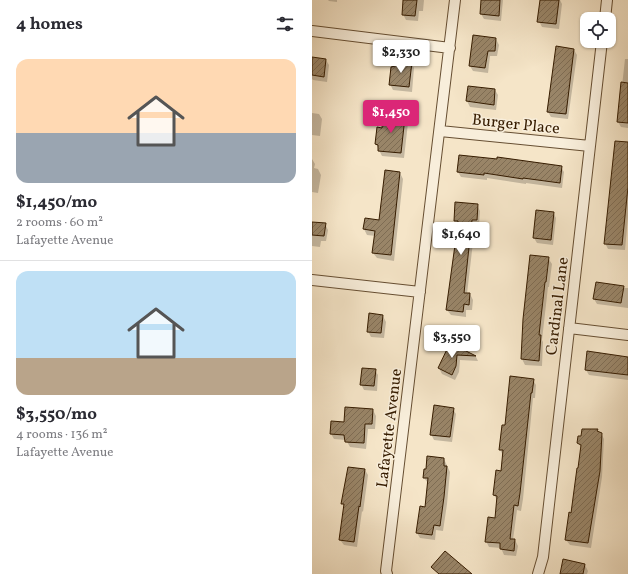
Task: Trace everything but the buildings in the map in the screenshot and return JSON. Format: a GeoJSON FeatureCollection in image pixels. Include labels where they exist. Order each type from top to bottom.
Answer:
{"type":"FeatureCollection","features":[{"type":"Feature","properties":{"kind":"street","name":"Lafayette Avenue"},"geometry":{"type":"LineString","coordinates":[[386,574],[455,0]]}},
{"type":"Feature","properties":{"kind":"street"},"geometry":{"type":"LineString","coordinates":[[606,12],[607,0]]}},
{"type":"Feature","properties":{"kind":"street"},"geometry":{"type":"LineString","coordinates":[[312,31],[450,48]]}},
{"type":"Feature","properties":{"kind":"street","name":"Cardinal Lane"},"geometry":{"type":"LineString","coordinates":[[538,574],[543,558],[601,48]]}},
{"type":"Feature","properties":{"kind":"street","name":"Burger Place"},"geometry":{"type":"LineString","coordinates":[[440,130],[590,146]]}},
{"type":"Feature","properties":{"kind":"street"},"geometry":{"type":"LineString","coordinates":[[312,280],[420,292]]}},
{"type":"Feature","properties":{"kind":"street"},"geometry":{"type":"LineString","coordinates":[[569,328],[628,335]]}}]}
